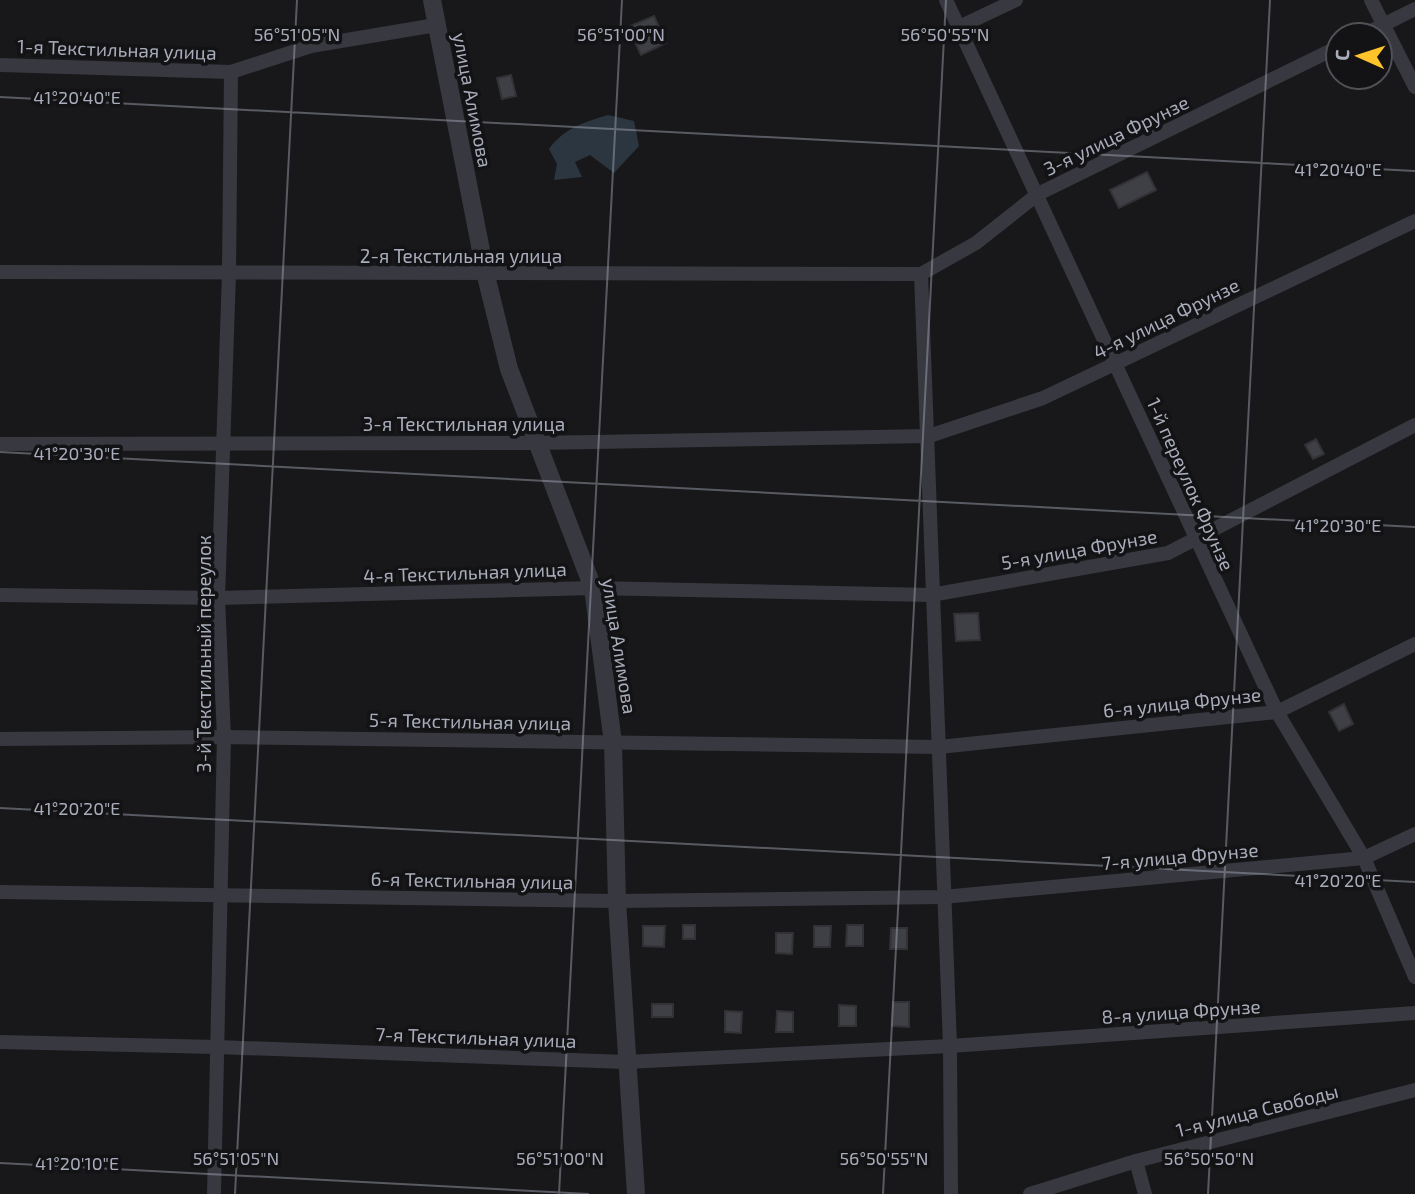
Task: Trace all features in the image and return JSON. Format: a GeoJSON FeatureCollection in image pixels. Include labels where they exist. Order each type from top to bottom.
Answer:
{"type":"FeatureCollection","features":[{"type":"Feature","properties":{"kind":"street","name":"улица Алимова"},"geometry":{"type":"LineString","coordinates":[[432,0],[486,276],[509,369],[593,588],[613,743],[617,901],[636,1194]]}},
{"type":"Feature","properties":{"kind":"street","name":"1-й переулок Фрунзе"},"geometry":{"type":"LineString","coordinates":[[946,0],[1038,194],[1194,539],[1277,712],[1364,858],[1415,977]]}},
{"type":"Feature","properties":{"kind":"street"},"geometry":{"type":"LineString","coordinates":[[959,27],[1016,0]]}},
{"type":"Feature","properties":{"kind":"street"},"geometry":{"type":"LineString","coordinates":[[1371,0],[1382,21]]}},
{"type":"Feature","properties":{"kind":"street"},"geometry":{"type":"LineString","coordinates":[[1392,21],[1415,9]]}},
{"type":"Feature","properties":{"kind":"street","name":"1-я Текстильная улица"},"geometry":{"type":"LineString","coordinates":[[0,65],[231,72],[311,46],[436,25]]}},
{"type":"Feature","properties":{"kind":"street"},"geometry":{"type":"LineString","coordinates":[[1394,45],[1415,87]]}},
{"type":"Feature","properties":{"kind":"street","name":"3-я улица Фрунзе"},"geometry":{"type":"LineString","coordinates":[[921,274],[976,243],[1038,194],[1324,54]]}},
{"type":"Feature","properties":{"kind":"street","name":"3-й Текстильный переулок"},"geometry":{"type":"LineString","coordinates":[[214,1194],[224,737],[218,598],[225,443],[231,72]]}},
{"type":"Feature","properties":{"kind":"street","name":"4-я улица Фрунзе"},"geometry":{"type":"LineString","coordinates":[[929,436],[1043,398],[1415,221]]}},
{"type":"Feature","properties":{"kind":"street","name":"2-я Текстильная улица"},"geometry":{"type":"LineString","coordinates":[[0,272],[486,276],[921,274]]}},
{"type":"Feature","properties":{"kind":"street"},"geometry":{"type":"LineString","coordinates":[[921,274],[950,1046],[951,1194]]}},
{"type":"Feature","properties":{"kind":"street","name":"5-я улица Фрунзе"},"geometry":{"type":"LineString","coordinates":[[931,595],[1167,553],[1415,425]]}},
{"type":"Feature","properties":{"kind":"street","name":"3-я Текстильная улица"},"geometry":{"type":"LineString","coordinates":[[0,444],[536,443],[929,436]]}},
{"type":"Feature","properties":{"kind":"street","name":"4-я Текстильная улица"},"geometry":{"type":"LineString","coordinates":[[0,595],[218,598],[593,588],[931,595]]}},
{"type":"Feature","properties":{"kind":"street","name":"6-я улица Фрунзе"},"geometry":{"type":"LineString","coordinates":[[939,747],[1277,712],[1415,644]]}},
{"type":"Feature","properties":{"kind":"street","name":"5-я Текстильная улица"},"geometry":{"type":"LineString","coordinates":[[0,739],[224,737],[939,747]]}},
{"type":"Feature","properties":{"kind":"street","name":"7-я улица Фрунзе"},"geometry":{"type":"LineString","coordinates":[[943,897],[1364,858],[1415,834]]}},
{"type":"Feature","properties":{"kind":"street","name":"6-я Текстильная улица"},"geometry":{"type":"LineString","coordinates":[[0,892],[617,901],[943,897]]}},
{"type":"Feature","properties":{"kind":"street","name":"8-я улица Фрунзе"},"geometry":{"type":"LineString","coordinates":[[950,1046],[1415,1013]]}},
{"type":"Feature","properties":{"kind":"street","name":"7-я Текстильная улица"},"geometry":{"type":"LineString","coordinates":[[0,1042],[217,1046],[626,1062],[950,1046]]}},
{"type":"Feature","properties":{"kind":"street","name":"1-я улица Свободы"},"geometry":{"type":"LineString","coordinates":[[1030,1194],[1136,1161],[1415,1090]]}},
{"type":"Feature","properties":{"kind":"street"},"geometry":{"type":"LineString","coordinates":[[1136,1161],[1145,1194]]}},
{"type":"Feature","properties":{"kind":"shaded area"},"geometry":{"type":"Polygon","coordinates":[[[608,115],[634,121],[639,146],[614,173],[590,155],[575,162],[582,177],[554,180],[557,164],[549,149],[561,136],[576,127],[608,115]]]}},
{"type":"Feature","properties":{"kind":"building"},"geometry":{"type":"Polygon","coordinates":[[[654,16],[666,43],[641,55],[628,27],[654,16]]]}},
{"type":"Feature","properties":{"kind":"building"},"geometry":{"type":"Polygon","coordinates":[[[511,75],[516,96],[502,99],[497,78],[511,75]]]}},
{"type":"Feature","properties":{"kind":"building"},"geometry":{"type":"Polygon","coordinates":[[[1147,172],[1156,190],[1119,208],[1110,190],[1147,172]]]}},
{"type":"Feature","properties":{"kind":"building"},"geometry":{"type":"Polygon","coordinates":[[[1316,439],[1324,454],[1313,459],[1305,445],[1316,439]]]}},
{"type":"Feature","properties":{"kind":"building"},"geometry":{"type":"Polygon","coordinates":[[[978,613],[980,640],[956,641],[954,614],[978,613]]]}},
{"type":"Feature","properties":{"kind":"building"},"geometry":{"type":"Polygon","coordinates":[[[1344,704],[1353,724],[1339,731],[1329,712],[1344,704]]]}},
{"type":"Feature","properties":{"kind":"building"},"geometry":{"type":"Polygon","coordinates":[[[683,925],[695,925],[695,939],[683,939],[683,925]]]}},
{"type":"Feature","properties":{"kind":"building"},"geometry":{"type":"Polygon","coordinates":[[[847,925],[863,925],[863,946],[846,946],[847,925]]]}},
{"type":"Feature","properties":{"kind":"building"},"geometry":{"type":"Polygon","coordinates":[[[643,926],[665,926],[664,947],[643,946],[643,926]]]}},
{"type":"Feature","properties":{"kind":"building"},"geometry":{"type":"Polygon","coordinates":[[[814,926],[831,926],[830,947],[814,947],[814,926]]]}},
{"type":"Feature","properties":{"kind":"building"},"geometry":{"type":"Polygon","coordinates":[[[891,928],[907,928],[907,949],[890,949],[891,928]]]}},
{"type":"Feature","properties":{"kind":"building"},"geometry":{"type":"Polygon","coordinates":[[[776,933],[793,933],[792,954],[776,953],[776,933]]]}},
{"type":"Feature","properties":{"kind":"building"},"geometry":{"type":"Polygon","coordinates":[[[893,1002],[909,1002],[909,1027],[892,1026],[893,1002]]]}},
{"type":"Feature","properties":{"kind":"building"},"geometry":{"type":"Polygon","coordinates":[[[652,1004],[673,1004],[673,1017],[652,1017],[652,1004]]]}},
{"type":"Feature","properties":{"kind":"building"},"geometry":{"type":"Polygon","coordinates":[[[839,1005],[856,1006],[856,1026],[839,1026],[839,1005]]]}},
{"type":"Feature","properties":{"kind":"building"},"geometry":{"type":"Polygon","coordinates":[[[725,1011],[742,1012],[741,1033],[725,1032],[725,1011]]]}},
{"type":"Feature","properties":{"kind":"building"},"geometry":{"type":"Polygon","coordinates":[[[777,1011],[793,1012],[793,1032],[776,1032],[777,1011]]]}}]}
